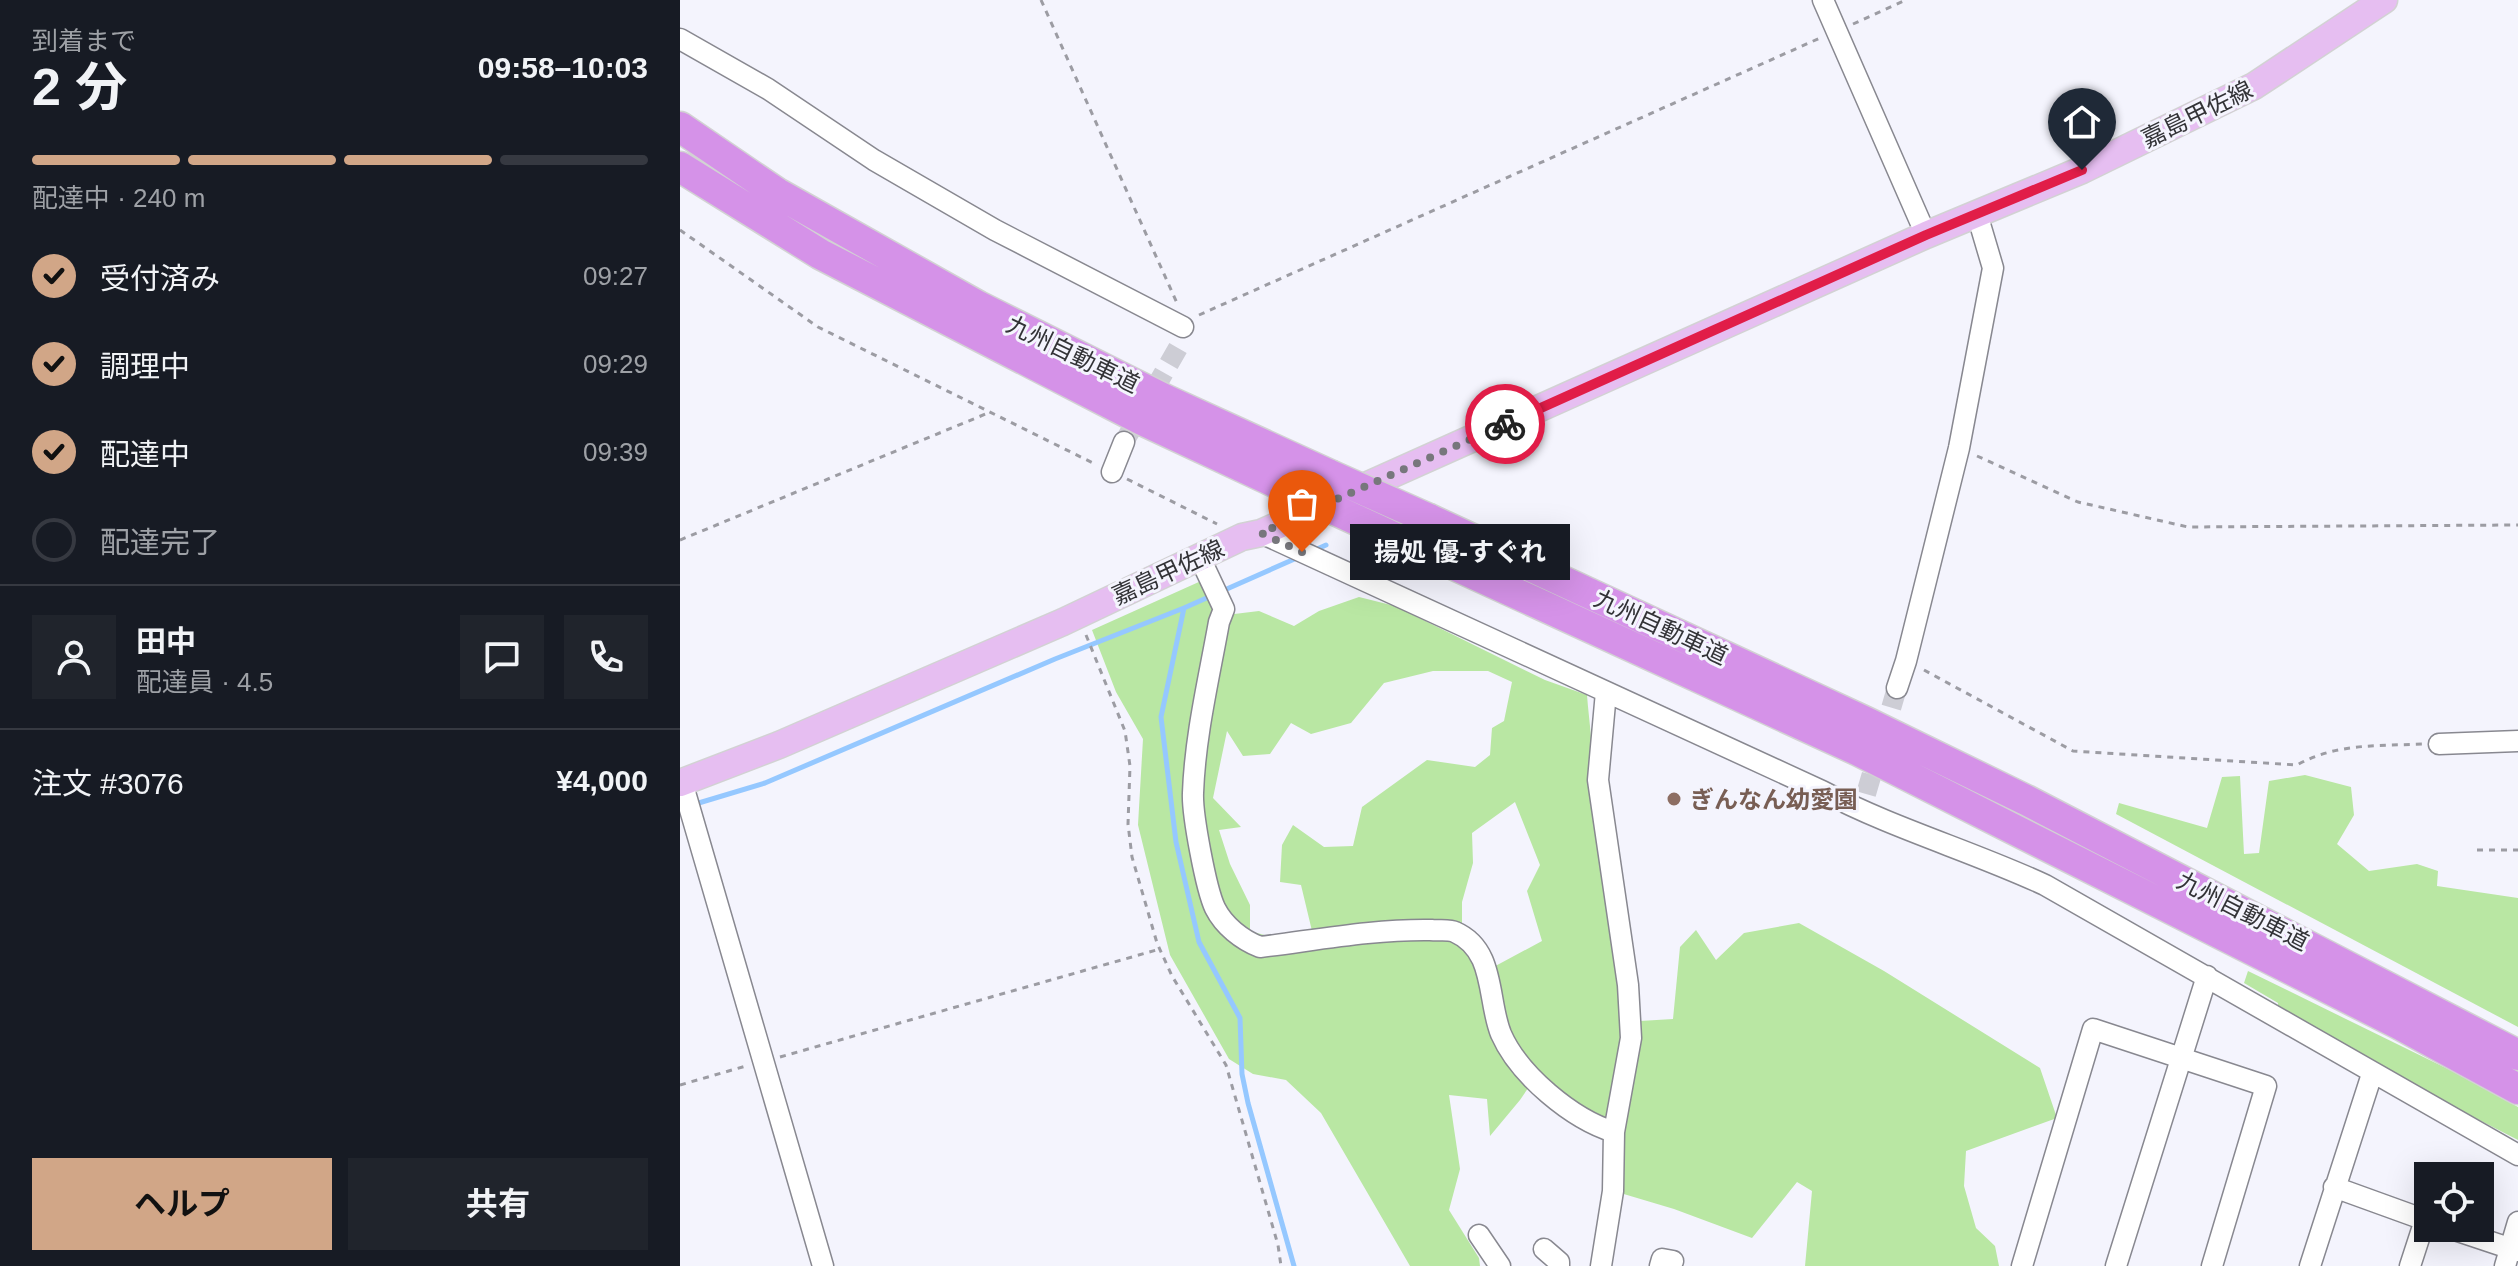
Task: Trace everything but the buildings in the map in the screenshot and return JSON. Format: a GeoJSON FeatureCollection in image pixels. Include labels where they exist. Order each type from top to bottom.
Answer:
{"type":"FeatureCollection","features":[{"type":"Feature","properties":{"kind":"highway","name":"九州自動車道"},"geometry":{"type":"LineString","coordinates":[[680,127],[777,193],[978,306],[1166,400],[1852,715],[2026,800],[2518,1055]]}},
{"type":"Feature","properties":{"kind":"highway","name":"九州自動車道"},"geometry":{"type":"LineString","coordinates":[[680,167],[820,254],[1142,420],[1859,751],[2399,1024],[2518,1089]]}},
{"type":"Feature","properties":{"kind":"main road","name":"嘉島甲佐線"},"geometry":{"type":"LineString","coordinates":[[685,794],[779,745],[1063,622],[1204,565],[1252,535],[1926,235],[2082,170],[2254,86],[2384,0]]}},
{"type":"Feature","properties":{"kind":"street"},"geometry":{"type":"LineString","coordinates":[[1823,0],[1926,235]]}},
{"type":"Feature","properties":{"kind":"street"},"geometry":{"type":"LineString","coordinates":[[680,39],[768,89],[874,160],[995,230],[1183,327]]}},
{"type":"Feature","properties":{"kind":"street"},"geometry":{"type":"LineString","coordinates":[[1897,688],[1959,448],[1993,268],[1977,214]]}},
{"type":"Feature","properties":{"kind":"street"},"geometry":{"type":"LineString","coordinates":[[1112,472],[1124,442]]}},
{"type":"Feature","properties":{"kind":"street"},"geometry":{"type":"LineString","coordinates":[[1252,535],[1322,562],[1822,791],[1863,803],[2045,885],[2518,1155]]}},
{"type":"Feature","properties":{"kind":"street"},"geometry":{"type":"LineString","coordinates":[[1204,565],[1224,609],[1199,731],[1192,796],[1202,860],[1215,908],[1241,939],[1260,947],[1394,930],[1454,931],[1474,946],[1488,971],[1501,1033],[1524,1071],[1566,1106],[1597,1127],[1614,1132]]}},
{"type":"Feature","properties":{"kind":"street"},"geometry":{"type":"LineString","coordinates":[[1601,1266],[1613,1191],[1614,1132],[1631,1038],[1628,985],[1598,780],[1606,692]]}},
{"type":"Feature","properties":{"kind":"street"},"geometry":{"type":"LineString","coordinates":[[2439,744],[2518,741]]}},
{"type":"Feature","properties":{"kind":"street"},"geometry":{"type":"LineString","coordinates":[[685,794],[823,1266]]}},
{"type":"Feature","properties":{"kind":"street"},"geometry":{"type":"LineString","coordinates":[[2116,1266],[2207,976]]}},
{"type":"Feature","properties":{"kind":"street"},"geometry":{"type":"LineString","coordinates":[[2022,1266],[2093,1029],[2266,1086],[2212,1266]]}},
{"type":"Feature","properties":{"kind":"street"},"geometry":{"type":"LineString","coordinates":[[2310,1266],[2372,1074]]}},
{"type":"Feature","properties":{"kind":"street"},"geometry":{"type":"LineString","coordinates":[[2334,1187],[2414,1216]]}},
{"type":"Feature","properties":{"kind":"street"},"geometry":{"type":"LineString","coordinates":[[2481,1242],[2511,1255],[2518,1222]]}},
{"type":"Feature","properties":{"kind":"street"},"geometry":{"type":"LineString","coordinates":[[1479,1235],[1500,1266]]}},
{"type":"Feature","properties":{"kind":"street"},"geometry":{"type":"LineString","coordinates":[[2410,1266],[2418,1242]]}},
{"type":"Feature","properties":{"kind":"street"},"geometry":{"type":"LineString","coordinates":[[1544,1249],[1559,1262],[1559,1266]]}},
{"type":"Feature","properties":{"kind":"path"},"geometry":{"type":"LineString","coordinates":[[1041,0],[1179,308],[1183,327],[1203,312],[1906,0]]}},
{"type":"Feature","properties":{"kind":"path"},"geometry":{"type":"LineString","coordinates":[[680,230],[818,327],[988,413],[1252,535]]}},
{"type":"Feature","properties":{"kind":"path"},"geometry":{"type":"LineString","coordinates":[[680,540],[988,413]]}},
{"type":"Feature","properties":{"kind":"path"},"geometry":{"type":"LineString","coordinates":[[1959,448],[2078,502],[2188,527],[2518,525]]}},
{"type":"Feature","properties":{"kind":"path"},"geometry":{"type":"LineString","coordinates":[[1083,629],[1125,731],[1130,766],[1128,824],[1132,857],[1160,949],[1172,976],[1226,1065],[1278,1245],[1281,1266]]}},
{"type":"Feature","properties":{"kind":"path"},"geometry":{"type":"LineString","coordinates":[[1906,661],[2073,751],[2297,765],[2315,755],[2344,747],[2439,744]]}},
{"type":"Feature","properties":{"kind":"path"},"geometry":{"type":"LineString","coordinates":[[2477,850],[2518,850]]}},
{"type":"Feature","properties":{"kind":"path"},"geometry":{"type":"LineString","coordinates":[[680,1085],[1160,949]]}},
{"type":"Feature","properties":{"kind":"green space"},"geometry":{"type":"Polygon","coordinates":[[[1201,581],[1226,615],[1259,611],[1294,626],[1319,611],[1359,597],[1395,606],[1545,680],[1587,695],[1591,738],[1590,800],[1601,841],[1620,991],[1620,1071],[1614,1103],[1604,1126],[1537,1075],[1490,1136],[1487,1099],[1449,1095],[1460,1169],[1449,1210],[1479,1258],[1480,1266],[1410,1266],[1321,1113],[1286,1080],[1253,1074],[1229,1059],[1170,955],[1138,825],[1143,739],[1116,692],[1092,630],[1201,581]],[[1433,671],[1384,683],[1351,723],[1311,734],[1291,723],[1270,754],[1243,756],[1227,731],[1213,798],[1241,827],[1219,830],[1230,864],[1250,905],[1250,931],[1268,936],[1312,931],[1301,885],[1280,882],[1282,845],[1293,825],[1324,847],[1353,846],[1362,807],[1427,760],[1475,767],[1490,755],[1492,728],[1504,721],[1512,682],[1488,671],[1433,671]],[[1515,802],[1472,833],[1473,863],[1462,902],[1462,928],[1488,970],[1542,941],[1527,891],[1540,865],[1515,802]]]}},
{"type":"Feature","properties":{"kind":"green space"},"geometry":{"type":"Polygon","coordinates":[[[2305,775],[2351,787],[2354,815],[2337,844],[2369,871],[2417,864],[2438,871],[2437,886],[2518,898],[2518,1027],[2116,814],[2119,803],[2207,828],[2222,777],[2240,776],[2244,854],[2259,853],[2269,781],[2305,775]]]}},
{"type":"Feature","properties":{"kind":"green space"},"geometry":{"type":"Polygon","coordinates":[[[1799,923],[1884,971],[2040,1068],[2057,1118],[1966,1151],[1964,1186],[1976,1228],[1995,1246],[1999,1266],[1805,1266],[1812,1191],[1797,1182],[1752,1238],[1617,1192],[1619,1140],[1639,1042],[1640,1021],[1673,1019],[1680,947],[1696,930],[1716,960],[1744,933],[1799,923]]]}},
{"type":"Feature","properties":{"kind":"green space"},"geometry":{"type":"Polygon","coordinates":[[[2248,971],[2450,1070],[2518,1107],[2518,1140],[2384,1071],[2278,1008],[2278,1003],[2244,983],[2248,971]]]}},
{"type":"Feature","properties":{"kind":"waterway"},"geometry":{"type":"LineString","coordinates":[[1315,550],[1326,545]]}},
{"type":"Feature","properties":{"kind":"waterway"},"geometry":{"type":"LineString","coordinates":[[1220,592],[1299,557]]}},
{"type":"Feature","properties":{"kind":"waterway"},"geometry":{"type":"LineString","coordinates":[[1211,596],[1184,608],[1161,717],[1176,842],[1199,942],[1240,1018],[1242,1074],[1248,1103],[1294,1266]]}},
{"type":"Feature","properties":{"kind":"waterway"},"geometry":{"type":"LineString","coordinates":[[692,805],[765,783],[1055,659],[1184,608]]}},
{"type":"Feature","properties":{"kind":"tunnel"},"geometry":{"type":"LineString","coordinates":[[1124,442],[1178,348]]}},
{"type":"Feature","properties":{"kind":"tunnel"},"geometry":{"type":"LineString","coordinates":[[1866,794],[1897,688]]}},
{"type":"Feature","properties":{"kind":"way so far"},"geometry":{"type":"LineString","coordinates":[[1302,552],[1261,533],[1505,424]]}},
{"type":"Feature","properties":{"kind":"place","name":"揚処 優-すぐれ"},"geometry":{"type":"Point","coordinates":[1302,552]}},
{"type":"Feature","properties":{"kind":"place","name":"ぎんなん幼愛園"},"geometry":{"type":"Point","coordinates":[1674,799]}},
{"type":"Feature","properties":{"kind":"route"},"geometry":{"type":"LineString","coordinates":[[1505,424],[1926,235],[2082,170]]}}]}
